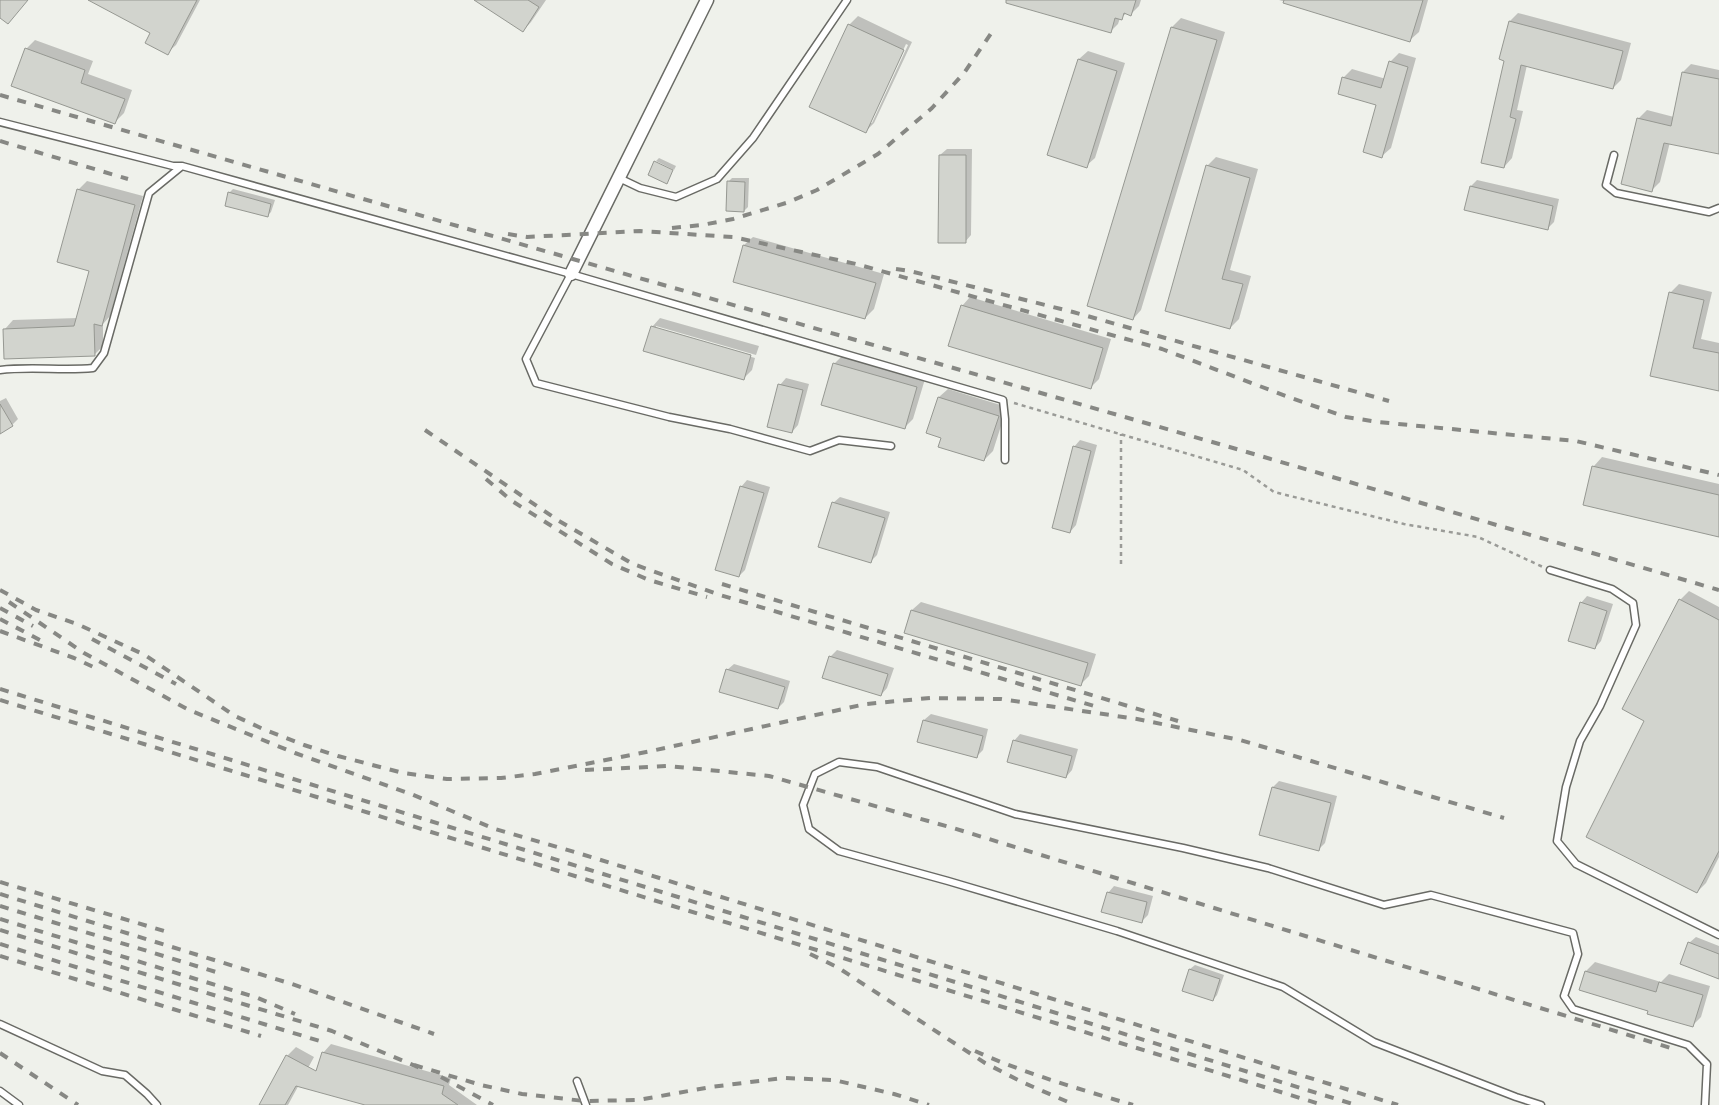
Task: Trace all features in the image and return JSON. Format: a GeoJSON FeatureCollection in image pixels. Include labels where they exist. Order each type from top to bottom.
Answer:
{"type":"FeatureCollection","features":[{"type":"Feature","properties":{"kind":"street"},"geometry":{"type":"LineString","coordinates":[[571,274],[707,0]]}},
{"type":"Feature","properties":{"kind":"lane"},"geometry":{"type":"LineString","coordinates":[[619,178],[640,188],[676,197],[717,179],[752,138],[847,0]]}},
{"type":"Feature","properties":{"kind":"lane"},"geometry":{"type":"LineString","coordinates":[[0,122],[173,166],[182,166],[571,274],[1003,400],[1005,419],[1004,460]]}},
{"type":"Feature","properties":{"kind":"lane"},"geometry":{"type":"LineString","coordinates":[[1614,155],[1606,184],[1616,194],[1709,212],[1719,208]]}},
{"type":"Feature","properties":{"kind":"lane"},"geometry":{"type":"LineString","coordinates":[[0,370],[16,368],[69,370],[93,368],[104,353],[150,193],[182,166]]}},
{"type":"Feature","properties":{"kind":"lane"},"geometry":{"type":"LineString","coordinates":[[571,274],[526,359],[536,383],[730,429],[810,451],[839,440],[892,446]]}},
{"type":"Feature","properties":{"kind":"lane"},"geometry":{"type":"LineString","coordinates":[[1550,570],[1612,589],[1633,603],[1636,625],[1600,706],[1580,742],[1566,787],[1557,841],[1576,864],[1719,935]]}},
{"type":"Feature","properties":{"kind":"lane"},"geometry":{"type":"LineString","coordinates":[[1541,1105],[1374,1042],[1283,987],[1117,931],[839,851],[809,829],[803,805],[815,774],[839,762],[877,768],[1016,814],[1183,848],[1268,868],[1384,905],[1431,895],[1573,933],[1578,954],[1564,996],[1573,1009],[1688,1045],[1707,1064],[1705,1105]]}},
{"type":"Feature","properties":{"kind":"lane"},"geometry":{"type":"LineString","coordinates":[[0,1024],[102,1071],[125,1075],[158,1105]]}},
{"type":"Feature","properties":{"kind":"lane"},"geometry":{"type":"LineString","coordinates":[[577,1081],[586,1105]]}},
{"type":"Feature","properties":{"kind":"lane"},"geometry":{"type":"LineString","coordinates":[[0,1091],[19,1105]]}},
{"type":"Feature","properties":{"kind":"path"},"geometry":{"type":"LineString","coordinates":[[1003,400],[1243,470],[1274,492],[1404,524],[1478,537],[1550,570]]}},
{"type":"Feature","properties":{"kind":"path"},"geometry":{"type":"LineString","coordinates":[[1121,434],[1121,564]]}},
{"type":"Feature","properties":{"kind":"building"},"geometry":{"type":"Polygon","coordinates":[[[0,0],[28,0],[8,24],[0,18],[0,0]]]}},
{"type":"Feature","properties":{"kind":"building"},"geometry":{"type":"Polygon","coordinates":[[[88,0],[197,0],[168,55],[145,43],[150,33],[88,0]]]}},
{"type":"Feature","properties":{"kind":"building"},"geometry":{"type":"Polygon","coordinates":[[[474,0],[528,0],[539,7],[523,32],[474,0]]]}},
{"type":"Feature","properties":{"kind":"building"},"geometry":{"type":"Polygon","coordinates":[[[1006,0],[1136,0],[1131,16],[1124,13],[1122,20],[1115,18],[1111,33],[1006,3],[1006,0]]]}},
{"type":"Feature","properties":{"kind":"building"},"geometry":{"type":"Polygon","coordinates":[[[1284,0],[1423,0],[1410,42],[1283,3],[1284,0]]]}},
{"type":"Feature","properties":{"kind":"building"},"geometry":{"type":"Polygon","coordinates":[[[1509,21],[1623,51],[1613,89],[1521,65],[1510,117],[1516,119],[1504,168],[1481,163],[1504,61],[1499,59],[1509,21]]]}},
{"type":"Feature","properties":{"kind":"building"},"geometry":{"type":"Polygon","coordinates":[[[848,24],[904,50],[866,133],[809,107],[848,24]]]}},
{"type":"Feature","properties":{"kind":"building"},"geometry":{"type":"Polygon","coordinates":[[[1171,27],[1217,40],[1133,320],[1087,306],[1171,27]]]}},
{"type":"Feature","properties":{"kind":"building"},"geometry":{"type":"Polygon","coordinates":[[[25,48],[85,70],[81,83],[125,99],[115,124],[11,86],[25,48]]]}},
{"type":"Feature","properties":{"kind":"building"},"geometry":{"type":"Polygon","coordinates":[[[1078,59],[1117,71],[1087,168],[1047,155],[1078,59]]]}},
{"type":"Feature","properties":{"kind":"building"},"geometry":{"type":"Polygon","coordinates":[[[1389,61],[1408,67],[1382,158],[1363,152],[1376,105],[1338,94],[1342,77],[1381,88],[1389,61]]]}},
{"type":"Feature","properties":{"kind":"building"},"geometry":{"type":"Polygon","coordinates":[[[1682,72],[1719,79],[1719,154],[1664,143],[1652,192],[1621,184],[1637,118],[1671,126],[1682,72]]]}},
{"type":"Feature","properties":{"kind":"building"},"geometry":{"type":"Polygon","coordinates":[[[939,155],[966,155],[966,243],[938,243],[939,155]]]}},
{"type":"Feature","properties":{"kind":"building"},"geometry":{"type":"Polygon","coordinates":[[[654,161],[673,170],[667,184],[648,175],[654,161]]]}},
{"type":"Feature","properties":{"kind":"building"},"geometry":{"type":"Polygon","coordinates":[[[1206,165],[1250,178],[1222,279],[1243,284],[1230,329],[1165,311],[1206,165]]]}},
{"type":"Feature","properties":{"kind":"building"},"geometry":{"type":"Polygon","coordinates":[[[727,181],[745,182],[744,212],[726,211],[727,181]]]}},
{"type":"Feature","properties":{"kind":"building"},"geometry":{"type":"Polygon","coordinates":[[[1470,186],[1553,206],[1548,230],[1464,210],[1470,186]]]}},
{"type":"Feature","properties":{"kind":"building"},"geometry":{"type":"Polygon","coordinates":[[[77,189],[135,205],[102,326],[94,324],[95,356],[4,359],[3,329],[74,326],[89,271],[57,262],[77,189]]]}},
{"type":"Feature","properties":{"kind":"building"},"geometry":{"type":"Polygon","coordinates":[[[228,192],[271,204],[268,217],[225,206],[228,192]]]}},
{"type":"Feature","properties":{"kind":"building"},"geometry":{"type":"Polygon","coordinates":[[[743,245],[876,283],[865,319],[733,282],[743,245]]]}},
{"type":"Feature","properties":{"kind":"building"},"geometry":{"type":"Polygon","coordinates":[[[1669,292],[1704,300],[1693,348],[1719,353],[1719,391],[1650,376],[1669,292]]]}},
{"type":"Feature","properties":{"kind":"building"},"geometry":{"type":"Polygon","coordinates":[[[961,305],[1103,348],[1091,389],[948,346],[961,305]]]}},
{"type":"Feature","properties":{"kind":"building"},"geometry":{"type":"Polygon","coordinates":[[[651,326],[751,355],[744,380],[643,351],[651,326]]]}},
{"type":"Feature","properties":{"kind":"building"},"geometry":{"type":"Polygon","coordinates":[[[833,363],[917,387],[905,429],[821,405],[833,363]]]}},
{"type":"Feature","properties":{"kind":"building"},"geometry":{"type":"Polygon","coordinates":[[[778,384],[803,390],[792,433],[767,427],[778,384]]]}},
{"type":"Feature","properties":{"kind":"building"},"geometry":{"type":"Polygon","coordinates":[[[938,397],[999,416],[984,461],[938,447],[941,438],[926,433],[938,397]]]}},
{"type":"Feature","properties":{"kind":"building"},"geometry":{"type":"Polygon","coordinates":[[[0,404],[13,426],[0,434],[0,404]]]}},
{"type":"Feature","properties":{"kind":"building"},"geometry":{"type":"Polygon","coordinates":[[[1073,446],[1091,451],[1070,533],[1052,528],[1073,446]]]}},
{"type":"Feature","properties":{"kind":"building"},"geometry":{"type":"Polygon","coordinates":[[[1592,466],[1719,495],[1719,537],[1583,505],[1592,466]]]}},
{"type":"Feature","properties":{"kind":"building"},"geometry":{"type":"Polygon","coordinates":[[[740,486],[764,493],[739,577],[715,570],[740,486]]]}},
{"type":"Feature","properties":{"kind":"building"},"geometry":{"type":"Polygon","coordinates":[[[832,502],[885,518],[871,563],[818,547],[832,502]]]}},
{"type":"Feature","properties":{"kind":"building"},"geometry":{"type":"Polygon","coordinates":[[[1679,599],[1719,620],[1719,851],[1697,893],[1586,837],[1644,721],[1622,709],[1679,599]]]}},
{"type":"Feature","properties":{"kind":"building"},"geometry":{"type":"Polygon","coordinates":[[[1580,602],[1607,611],[1595,649],[1568,641],[1580,602]]]}},
{"type":"Feature","properties":{"kind":"building"},"geometry":{"type":"Polygon","coordinates":[[[911,610],[1088,663],[1081,686],[904,633],[911,610]]]}},
{"type":"Feature","properties":{"kind":"building"},"geometry":{"type":"Polygon","coordinates":[[[829,656],[888,674],[881,696],[822,678],[829,656]]]}},
{"type":"Feature","properties":{"kind":"building"},"geometry":{"type":"Polygon","coordinates":[[[726,669],[785,687],[778,709],[719,692],[726,669]]]}},
{"type":"Feature","properties":{"kind":"building"},"geometry":{"type":"Polygon","coordinates":[[[923,720],[983,736],[977,758],[917,742],[923,720]]]}},
{"type":"Feature","properties":{"kind":"building"},"geometry":{"type":"Polygon","coordinates":[[[1013,740],[1072,756],[1066,778],[1007,762],[1013,740]]]}},
{"type":"Feature","properties":{"kind":"building"},"geometry":{"type":"Polygon","coordinates":[[[1272,787],[1331,803],[1319,851],[1259,835],[1272,787]]]}},
{"type":"Feature","properties":{"kind":"building"},"geometry":{"type":"Polygon","coordinates":[[[1107,892],[1147,902],[1142,923],[1101,912],[1107,892]]]}},
{"type":"Feature","properties":{"kind":"building"},"geometry":{"type":"Polygon","coordinates":[[[1688,942],[1719,954],[1719,979],[1680,964],[1688,942]]]}},
{"type":"Feature","properties":{"kind":"building"},"geometry":{"type":"Polygon","coordinates":[[[1189,969],[1220,979],[1213,1001],[1182,991],[1189,969]]]}},
{"type":"Feature","properties":{"kind":"building"},"geometry":{"type":"Polygon","coordinates":[[[1585,971],[1656,992],[1659,982],[1703,995],[1693,1027],[1647,1014],[1648,1011],[1579,990],[1585,971]]]}},
{"type":"Feature","properties":{"kind":"building"},"geometry":{"type":"Polygon","coordinates":[[[322,1052],[444,1086],[442,1094],[458,1105],[365,1105],[296,1086],[285,1105],[259,1105],[286,1055],[316,1071],[322,1052]]]}},
{"type":"Feature","properties":{"kind":"railway"},"geometry":{"type":"LineString","coordinates":[[672,228],[733,219],[786,203],[817,190],[878,154],[932,108],[964,73],[994,29]]}},
{"type":"Feature","properties":{"kind":"railway"},"geometry":{"type":"LineString","coordinates":[[0,95],[1240,450],[1719,590]]}},
{"type":"Feature","properties":{"kind":"railway"},"geometry":{"type":"LineString","coordinates":[[0,141],[128,179]]}},
{"type":"Feature","properties":{"kind":"railway"},"geometry":{"type":"LineString","coordinates":[[508,234],[527,237],[640,231],[733,237],[856,264],[1162,349],[1346,417],[1378,422],[1576,441],[1719,475]]}},
{"type":"Feature","properties":{"kind":"railway"},"geometry":{"type":"LineString","coordinates":[[896,269],[1073,312],[1389,401]]}},
{"type":"Feature","properties":{"kind":"railway"},"geometry":{"type":"LineString","coordinates":[[425,430],[559,521],[633,564],[720,595],[1094,706]]}},
{"type":"Feature","properties":{"kind":"railway"},"geometry":{"type":"LineString","coordinates":[[486,479],[512,501],[612,564],[649,580],[707,597]]}},
{"type":"Feature","properties":{"kind":"railway"},"geometry":{"type":"LineString","coordinates":[[722,584],[1178,721]]}},
{"type":"Feature","properties":{"kind":"railway"},"geometry":{"type":"LineString","coordinates":[[0,590],[36,610],[77,624],[145,655],[235,716],[263,729],[338,756],[403,773],[447,779],[501,778],[535,774],[866,704],[930,698],[1001,699],[1137,719],[1240,740],[1504,818]]}},
{"type":"Feature","properties":{"kind":"railway"},"geometry":{"type":"LineString","coordinates":[[9,602],[84,653],[189,710],[295,753],[411,794],[495,829],[1398,1105]]}},
{"type":"Feature","properties":{"kind":"railway"},"geometry":{"type":"LineString","coordinates":[[0,608],[33,626]]}},
{"type":"Feature","properties":{"kind":"railway"},"geometry":{"type":"LineString","coordinates":[[0,619],[40,640]]}},
{"type":"Feature","properties":{"kind":"railway"},"geometry":{"type":"LineString","coordinates":[[0,631],[74,658],[100,670]]}},
{"type":"Feature","properties":{"kind":"railway"},"geometry":{"type":"LineString","coordinates":[[92,639],[176,684]]}},
{"type":"Feature","properties":{"kind":"railway"},"geometry":{"type":"LineString","coordinates":[[0,689],[1356,1105]]}},
{"type":"Feature","properties":{"kind":"railway"},"geometry":{"type":"LineString","coordinates":[[0,700],[1323,1105]]}},
{"type":"Feature","properties":{"kind":"railway"},"geometry":{"type":"LineString","coordinates":[[585,770],[668,766],[769,776],[953,828],[1674,1049]]}},
{"type":"Feature","properties":{"kind":"railway"},"geometry":{"type":"LineString","coordinates":[[0,882],[171,933]]}},
{"type":"Feature","properties":{"kind":"railway"},"geometry":{"type":"LineString","coordinates":[[0,894],[292,984],[434,1034]]}},
{"type":"Feature","properties":{"kind":"railway"},"geometry":{"type":"LineString","coordinates":[[0,906],[216,972]]}},
{"type":"Feature","properties":{"kind":"railway"},"geometry":{"type":"LineString","coordinates":[[0,919],[258,998],[295,1014]]}},
{"type":"Feature","properties":{"kind":"railway"},"geometry":{"type":"LineString","coordinates":[[0,930],[332,1031],[420,1068]]}},
{"type":"Feature","properties":{"kind":"railway"},"geometry":{"type":"LineString","coordinates":[[0,944],[323,1042]]}},
{"type":"Feature","properties":{"kind":"railway"},"geometry":{"type":"LineString","coordinates":[[810,954],[837,967],[985,1063],[1024,1083],[1075,1105]]}},
{"type":"Feature","properties":{"kind":"railway"},"geometry":{"type":"LineString","coordinates":[[0,956],[261,1036]]}},
{"type":"Feature","properties":{"kind":"railway"},"geometry":{"type":"LineString","coordinates":[[975,1051],[1033,1074],[1133,1105]]}},
{"type":"Feature","properties":{"kind":"railway"},"geometry":{"type":"LineString","coordinates":[[0,1053],[78,1105]]}},
{"type":"Feature","properties":{"kind":"railway"},"geometry":{"type":"LineString","coordinates":[[414,1065],[481,1085],[522,1094],[584,1101],[638,1100],[711,1087],[783,1078],[834,1080],[894,1094],[929,1105]]}},
{"type":"Feature","properties":{"kind":"railway"},"geometry":{"type":"LineString","coordinates":[[441,1077],[493,1105]]}}]}
